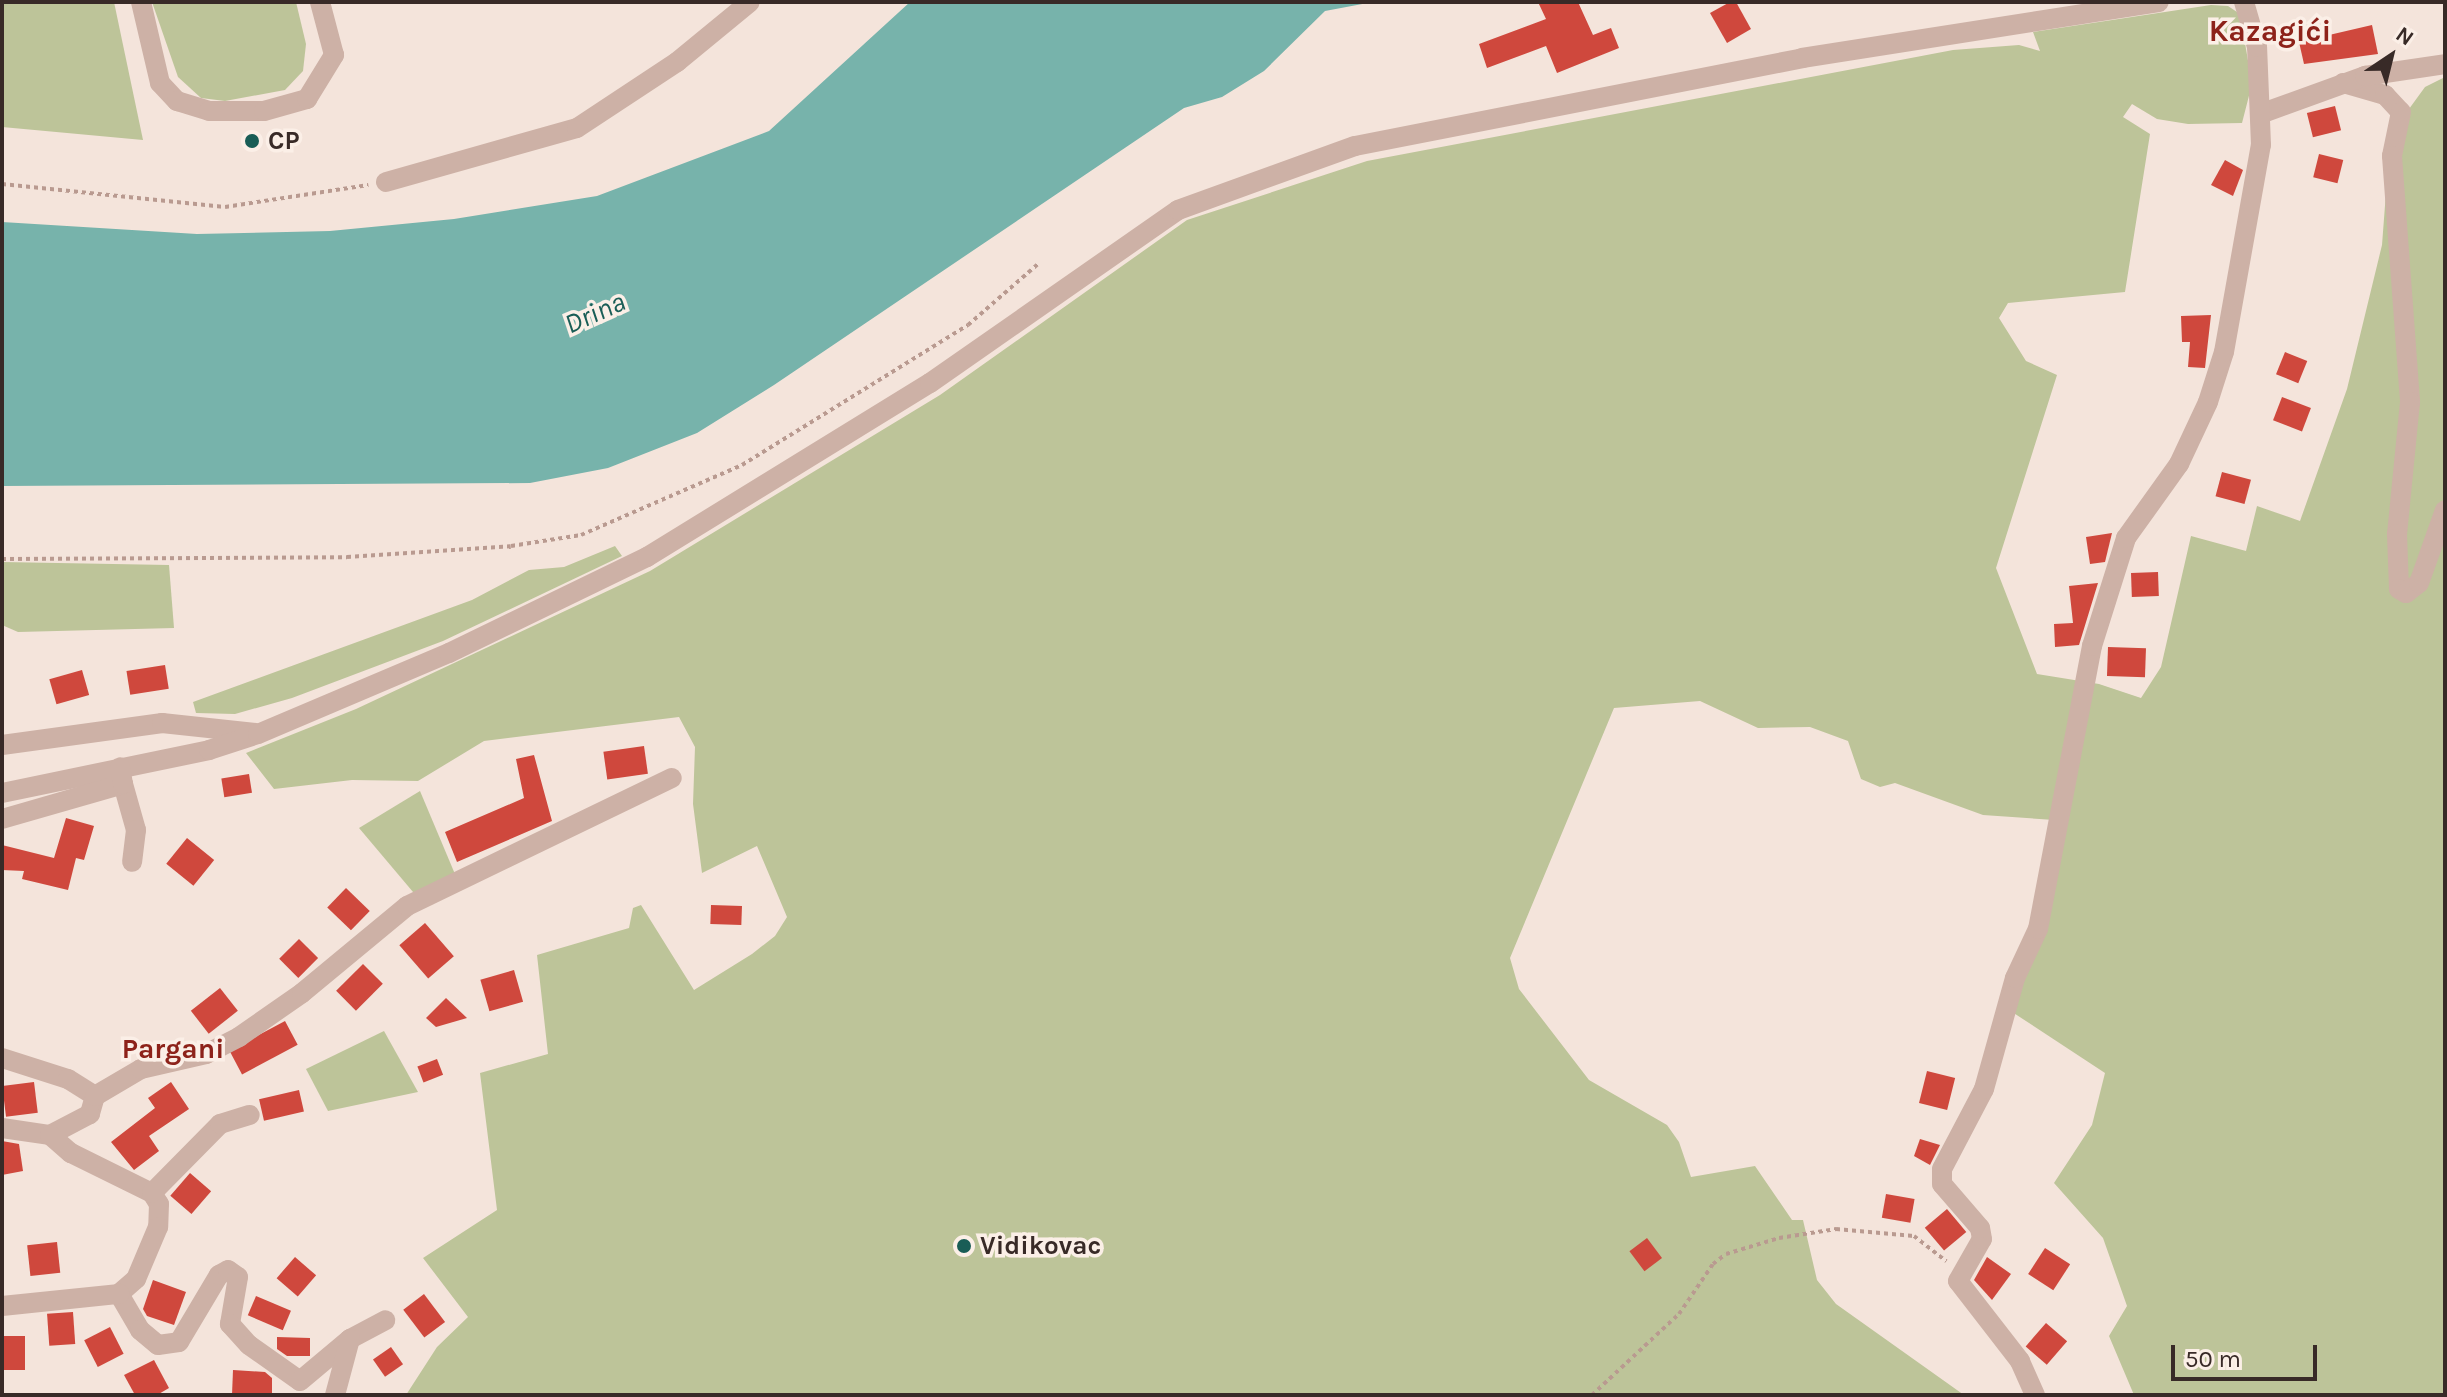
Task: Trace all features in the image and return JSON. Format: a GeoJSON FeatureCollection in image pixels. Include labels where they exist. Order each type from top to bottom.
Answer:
{"type":"FeatureCollection","features":[{"type":"Feature","properties":{"kind":"street"},"geometry":{"type":"LineString","coordinates":[[141,2],[160,83],[177,101],[209,111],[264,111],[307,99],[334,55],[320,2]]}},
{"type":"Feature","properties":{"kind":"street"},"geometry":{"type":"LineString","coordinates":[[386,182],[577,128],[677,62],[750,2]]}},
{"type":"Feature","properties":{"kind":"street"},"geometry":{"type":"LineString","coordinates":[[2,819],[121,776],[258,734],[449,653],[647,557],[930,383],[1178,210],[1355,146],[1802,58],[2159,2]]}},
{"type":"Feature","properties":{"kind":"street"},"geometry":{"type":"LineString","coordinates":[[2035,1395],[2020,1361],[1963,1290],[1960,1273],[1982,1239],[1980,1228],[1942,1184],[1942,1169],[1984,1089],[2015,978],[2038,929],[2092,646],[2126,538],[2179,464],[2208,402],[2224,352],[2258,170],[2260,114],[2257,47],[2244,2]]}},
{"type":"Feature","properties":{"kind":"street"},"geometry":{"type":"LineString","coordinates":[[2260,114],[2343,83],[2445,64]]}},
{"type":"Feature","properties":{"kind":"street"},"geometry":{"type":"LineString","coordinates":[[2343,83],[2385,95],[2401,112],[2392,156],[2410,402],[2396,548],[2399,589],[2406,593],[2419,583],[2445,510]]}},
{"type":"Feature","properties":{"kind":"street"},"geometry":{"type":"LineString","coordinates":[[2,745],[162,723],[209,724],[258,734]]}},
{"type":"Feature","properties":{"kind":"street"},"geometry":{"type":"LineString","coordinates":[[2,793],[121,776]]}},
{"type":"Feature","properties":{"kind":"street"},"geometry":{"type":"LineString","coordinates":[[121,776],[136,830],[132,862]]}},
{"type":"Feature","properties":{"kind":"street"},"geometry":{"type":"LineString","coordinates":[[50,1135],[90,1114],[95,1096],[141,1069],[206,1054],[239,1037],[302,993],[407,906],[672,778]]}},
{"type":"Feature","properties":{"kind":"street"},"geometry":{"type":"LineString","coordinates":[[2,1058],[43,1068],[95,1096]]}},
{"type":"Feature","properties":{"kind":"street"},"geometry":{"type":"LineString","coordinates":[[152,1193],[211,1131],[238,1115],[250,1115]]}},
{"type":"Feature","properties":{"kind":"street"},"geometry":{"type":"LineString","coordinates":[[2,1128],[50,1135],[71,1153],[152,1193],[159,1204],[158,1227],[136,1279],[119,1294],[2,1306]]}},
{"type":"Feature","properties":{"kind":"street"},"geometry":{"type":"LineString","coordinates":[[119,1294],[148,1340],[158,1345],[179,1342],[219,1275],[233,1270],[238,1277],[230,1324],[249,1345],[305,1388],[350,1339],[385,1320]]}},
{"type":"Feature","properties":{"kind":"street"},"geometry":{"type":"LineString","coordinates":[[335,1395],[350,1339]]}},
{"type":"Feature","properties":{"kind":"path"},"geometry":{"type":"LineString","coordinates":[[2,184],[225,207],[386,182]]}},
{"type":"Feature","properties":{"kind":"path"},"geometry":{"type":"LineString","coordinates":[[2,559],[347,557],[511,546],[581,535],[742,465],[968,325],[1039,263]]}},
{"type":"Feature","properties":{"kind":"path"},"geometry":{"type":"LineString","coordinates":[[1592,1395],[1679,1314],[1713,1264],[1726,1254],[1779,1238],[1836,1229],[1894,1231],[1914,1236],[1960,1273]]}},
{"type":"Feature","properties":{"kind":"green space"},"geometry":{"type":"Polygon","coordinates":[[[2,2],[114,2],[143,140],[2,127],[2,2]]]}},
{"type":"Feature","properties":{"kind":"green space"},"geometry":{"type":"Polygon","coordinates":[[[152,2],[296,2],[306,44],[303,71],[285,90],[225,101],[201,98],[178,77],[152,2]]]}},
{"type":"Feature","properties":{"kind":"green space"},"geometry":{"type":"Polygon","coordinates":[[[2211,5],[2228,6],[2240,14],[2252,84],[2242,123],[2188,124],[2157,119],[2132,104],[2123,117],[2150,134],[2125,292],[2008,303],[1999,318],[2026,361],[2057,375],[1996,568],[2037,674],[2099,684],[2141,698],[2161,667],[2191,536],[2246,551],[2257,506],[2300,521],[2347,389],[2382,245],[2387,179],[2409,109],[2425,87],[2445,77],[2445,1395],[2134,1395],[2109,1336],[2127,1306],[2103,1238],[2054,1183],[2092,1125],[2105,1073],[2000,1004],[2030,927],[2054,820],[1983,815],[1895,783],[1880,787],[1861,779],[1848,741],[1810,727],[1758,728],[1700,701],[1614,708],[1510,958],[1519,989],[1589,1080],[1667,1125],[1679,1142],[1691,1177],[1755,1166],[1792,1220],[1803,1220],[1817,1280],[1836,1304],[1964,1395],[406,1395],[437,1347],[468,1317],[423,1258],[497,1210],[480,1073],[548,1054],[537,955],[629,928],[633,908],[641,905],[694,990],[775,936],[787,917],[757,846],[702,873],[693,804],[695,747],[679,717],[484,741],[418,781],[352,780],[274,789],[246,753],[356,709],[650,571],[940,395],[1187,220],[1367,161],[1953,50],[2019,45],[2040,51],[2033,32],[2211,5]]]}},
{"type":"Feature","properties":{"kind":"green space"},"geometry":{"type":"Polygon","coordinates":[[[615,546],[622,556],[443,641],[292,698],[235,714],[196,713],[193,702],[472,600],[529,570],[564,567],[615,546]]]}},
{"type":"Feature","properties":{"kind":"green space"},"geometry":{"type":"Polygon","coordinates":[[[2,562],[169,565],[174,628],[18,632],[2,625],[2,562]]]}},
{"type":"Feature","properties":{"kind":"green space"},"geometry":{"type":"Polygon","coordinates":[[[420,791],[460,886],[424,905],[359,828],[420,791]]]}},
{"type":"Feature","properties":{"kind":"green space"},"geometry":{"type":"Polygon","coordinates":[[[384,1031],[418,1092],[328,1111],[306,1069],[384,1031]]]}},
{"type":"Feature","properties":{"kind":"water","name":"Drina"},"geometry":{"type":"Polygon","coordinates":[[[910,2],[1373,2],[1325,11],[1264,71],[1222,97],[1184,108],[774,385],[697,433],[608,468],[530,483],[2,486],[2,222],[197,234],[330,231],[454,219],[597,196],[769,131],[910,2]]]}},
{"type":"Feature","properties":{"kind":"building"},"geometry":{"type":"Polygon","coordinates":[[[1538,2],[1578,2],[1593,35],[1611,28],[1619,48],[1557,73],[1546,46],[1487,68],[1479,44],[1546,19],[1538,2]]]}},
{"type":"Feature","properties":{"kind":"building"},"geometry":{"type":"Polygon","coordinates":[[[1736,2],[1751,29],[1727,43],[1710,13],[1736,2]]]}},
{"type":"Feature","properties":{"kind":"building"},"geometry":{"type":"Polygon","coordinates":[[[2372,25],[2378,54],[2304,64],[2299,42],[2372,25]]]}},
{"type":"Feature","properties":{"kind":"building"},"geometry":{"type":"Polygon","coordinates":[[[2335,106],[2341,130],[2313,137],[2307,113],[2335,106]]]}},
{"type":"Feature","properties":{"kind":"building"},"geometry":{"type":"Polygon","coordinates":[[[2319,154],[2343,160],[2337,183],[2313,177],[2319,154]]]}},
{"type":"Feature","properties":{"kind":"building"},"geometry":{"type":"Polygon","coordinates":[[[2225,160],[2243,170],[2233,196],[2211,185],[2225,160]]]}},
{"type":"Feature","properties":{"kind":"building"},"geometry":{"type":"Polygon","coordinates":[[[2211,315],[2205,368],[2188,367],[2190,342],[2182,342],[2181,316],[2211,315]]]}},
{"type":"Feature","properties":{"kind":"building"},"geometry":{"type":"Polygon","coordinates":[[[2285,352],[2307,361],[2298,383],[2276,374],[2285,352]]]}},
{"type":"Feature","properties":{"kind":"building"},"geometry":{"type":"Polygon","coordinates":[[[2282,397],[2311,408],[2302,431],[2273,420],[2282,397]]]}},
{"type":"Feature","properties":{"kind":"building"},"geometry":{"type":"Polygon","coordinates":[[[2222,472],[2251,480],[2245,504],[2216,496],[2222,472]]]}},
{"type":"Feature","properties":{"kind":"building"},"geometry":{"type":"Polygon","coordinates":[[[2112,533],[2105,562],[2090,564],[2086,537],[2112,533]]]}},
{"type":"Feature","properties":{"kind":"building"},"geometry":{"type":"Polygon","coordinates":[[[2158,572],[2159,596],[2132,597],[2131,573],[2158,572]]]}},
{"type":"Feature","properties":{"kind":"building"},"geometry":{"type":"Polygon","coordinates":[[[2098,583],[2079,645],[2055,647],[2054,624],[2073,623],[2069,586],[2098,583]]]}},
{"type":"Feature","properties":{"kind":"building"},"geometry":{"type":"Polygon","coordinates":[[[2108,647],[2146,648],[2145,677],[2107,676],[2108,647]]]}},
{"type":"Feature","properties":{"kind":"building"},"geometry":{"type":"Polygon","coordinates":[[[165,665],[169,689],[130,695],[126,671],[165,665]]]}},
{"type":"Feature","properties":{"kind":"building"},"geometry":{"type":"Polygon","coordinates":[[[82,670],[89,695],[56,704],[49,679],[82,670]]]}},
{"type":"Feature","properties":{"kind":"building"},"geometry":{"type":"Polygon","coordinates":[[[644,746],[648,774],[607,779],[603,752],[644,746]]]}},
{"type":"Feature","properties":{"kind":"building"},"geometry":{"type":"Polygon","coordinates":[[[534,755],[552,821],[457,862],[445,832],[524,798],[516,759],[534,755]]]}},
{"type":"Feature","properties":{"kind":"building"},"geometry":{"type":"Polygon","coordinates":[[[249,774],[252,793],[224,797],[221,778],[249,774]]]}},
{"type":"Feature","properties":{"kind":"building"},"geometry":{"type":"Polygon","coordinates":[[[66,818],[94,826],[84,860],[76,858],[68,890],[22,879],[24,871],[2,870],[2,845],[54,858],[66,818]]]}},
{"type":"Feature","properties":{"kind":"building"},"geometry":{"type":"Polygon","coordinates":[[[187,838],[214,860],[193,886],[166,864],[187,838]]]}},
{"type":"Feature","properties":{"kind":"building"},"geometry":{"type":"Polygon","coordinates":[[[346,888],[370,911],[351,930],[327,907],[346,888]]]}},
{"type":"Feature","properties":{"kind":"building"},"geometry":{"type":"Polygon","coordinates":[[[711,905],[742,906],[741,925],[710,924],[711,905]]]}},
{"type":"Feature","properties":{"kind":"building"},"geometry":{"type":"Polygon","coordinates":[[[425,923],[454,956],[428,979],[399,945],[425,923]]]}},
{"type":"Feature","properties":{"kind":"building"},"geometry":{"type":"Polygon","coordinates":[[[299,939],[318,958],[298,978],[279,959],[299,939]]]}},
{"type":"Feature","properties":{"kind":"building"},"geometry":{"type":"Polygon","coordinates":[[[363,964],[383,984],[356,1011],[336,991],[363,964]]]}},
{"type":"Feature","properties":{"kind":"building"},"geometry":{"type":"Polygon","coordinates":[[[514,970],[523,1002],[489,1011],[480,980],[514,970]]]}},
{"type":"Feature","properties":{"kind":"building"},"geometry":{"type":"Polygon","coordinates":[[[220,988],[238,1011],[209,1034],[191,1011],[220,988]]]}},
{"type":"Feature","properties":{"kind":"building"},"geometry":{"type":"Polygon","coordinates":[[[446,998],[467,1018],[436,1027],[426,1018],[446,998]]]}},
{"type":"Feature","properties":{"kind":"building"},"geometry":{"type":"Polygon","coordinates":[[[285,1021],[298,1045],[242,1074],[229,1051],[285,1021]]]}},
{"type":"Feature","properties":{"kind":"building"},"geometry":{"type":"Polygon","coordinates":[[[437,1059],[443,1075],[423,1082],[417,1067],[437,1059]]]}},
{"type":"Feature","properties":{"kind":"building"},"geometry":{"type":"Polygon","coordinates":[[[1927,1071],[1955,1078],[1947,1110],[1919,1103],[1927,1071]]]}},
{"type":"Feature","properties":{"kind":"building"},"geometry":{"type":"Polygon","coordinates":[[[34,1082],[38,1113],[6,1117],[2,1086],[34,1082]]]}},
{"type":"Feature","properties":{"kind":"building"},"geometry":{"type":"Polygon","coordinates":[[[171,1082],[189,1109],[149,1136],[159,1151],[134,1170],[111,1142],[155,1108],[148,1098],[171,1082]]]}},
{"type":"Feature","properties":{"kind":"building"},"geometry":{"type":"Polygon","coordinates":[[[299,1090],[304,1111],[264,1121],[259,1099],[299,1090]]]}},
{"type":"Feature","properties":{"kind":"building"},"geometry":{"type":"Polygon","coordinates":[[[1920,1139],[1940,1145],[1930,1165],[1914,1156],[1920,1139]]]}},
{"type":"Feature","properties":{"kind":"building"},"geometry":{"type":"Polygon","coordinates":[[[2,1141],[19,1144],[23,1171],[2,1175],[2,1141]]]}},
{"type":"Feature","properties":{"kind":"building"},"geometry":{"type":"Polygon","coordinates":[[[190,1173],[211,1191],[191,1214],[170,1196],[190,1173]]]}},
{"type":"Feature","properties":{"kind":"building"},"geometry":{"type":"Polygon","coordinates":[[[1886,1194],[1915,1199],[1910,1223],[1882,1218],[1886,1194]]]}},
{"type":"Feature","properties":{"kind":"building"},"geometry":{"type":"Polygon","coordinates":[[[1947,1209],[1966,1232],[1944,1251],[1925,1228],[1947,1209]]]}},
{"type":"Feature","properties":{"kind":"building"},"geometry":{"type":"Polygon","coordinates":[[[1647,1238],[1662,1258],[1644,1271],[1629,1251],[1647,1238]]]}},
{"type":"Feature","properties":{"kind":"building"},"geometry":{"type":"Polygon","coordinates":[[[57,1242],[60,1273],[30,1276],[27,1245],[57,1242]]]}},
{"type":"Feature","properties":{"kind":"building"},"geometry":{"type":"Polygon","coordinates":[[[2045,1248],[2070,1264],[2053,1290],[2028,1274],[2045,1248]]]}},
{"type":"Feature","properties":{"kind":"building"},"geometry":{"type":"Polygon","coordinates":[[[295,1257],[316,1275],[298,1297],[277,1278],[295,1257]]]}},
{"type":"Feature","properties":{"kind":"building"},"geometry":{"type":"Polygon","coordinates":[[[1987,1257],[2011,1274],[1992,1300],[1974,1280],[1987,1257]]]}},
{"type":"Feature","properties":{"kind":"building"},"geometry":{"type":"Polygon","coordinates":[[[153,1280],[186,1292],[174,1325],[147,1316],[143,1309],[153,1280]]]}},
{"type":"Feature","properties":{"kind":"building"},"geometry":{"type":"Polygon","coordinates":[[[424,1294],[445,1322],[424,1338],[403,1310],[424,1294]]]}},
{"type":"Feature","properties":{"kind":"building"},"geometry":{"type":"Polygon","coordinates":[[[256,1296],[291,1311],[283,1330],[248,1315],[256,1296]]]}},
{"type":"Feature","properties":{"kind":"building"},"geometry":{"type":"Polygon","coordinates":[[[73,1312],[75,1344],[49,1346],[47,1314],[73,1312]]]}},
{"type":"Feature","properties":{"kind":"building"},"geometry":{"type":"Polygon","coordinates":[[[2046,1323],[2067,1341],[2047,1365],[2026,1346],[2046,1323]]]}},
{"type":"Feature","properties":{"kind":"building"},"geometry":{"type":"Polygon","coordinates":[[[110,1327],[124,1354],[98,1367],[84,1340],[110,1327]]]}},
{"type":"Feature","properties":{"kind":"building"},"geometry":{"type":"Polygon","coordinates":[[[2,1336],[25,1336],[25,1370],[2,1370],[2,1336]]]}},
{"type":"Feature","properties":{"kind":"building"},"geometry":{"type":"Polygon","coordinates":[[[277,1337],[310,1338],[310,1356],[287,1356],[277,1349],[277,1337]]]}},
{"type":"Feature","properties":{"kind":"building"},"geometry":{"type":"Polygon","coordinates":[[[391,1347],[403,1364],[385,1377],[373,1360],[391,1347]]]}},
{"type":"Feature","properties":{"kind":"building"},"geometry":{"type":"Polygon","coordinates":[[[154,1360],[169,1388],[157,1395],[135,1395],[124,1375],[154,1360]]]}},
{"type":"Feature","properties":{"kind":"building"},"geometry":{"type":"Polygon","coordinates":[[[233,1370],[265,1372],[272,1378],[272,1395],[232,1395],[233,1370]]]}},
{"type":"Feature","properties":{"kind":"place","name":"CP"},"geometry":{"type":"Point","coordinates":[252,141]}},
{"type":"Feature","properties":{"kind":"place","name":"Vidikovac"},"geometry":{"type":"Point","coordinates":[964,1246]}},
{"type":"Feature","properties":{"kind":"district","name":"Kazagići"},"geometry":{"type":"Point","coordinates":[2270,31]}},
{"type":"Feature","properties":{"kind":"district","name":"Pargani"},"geometry":{"type":"Point","coordinates":[173,1049]}}]}
